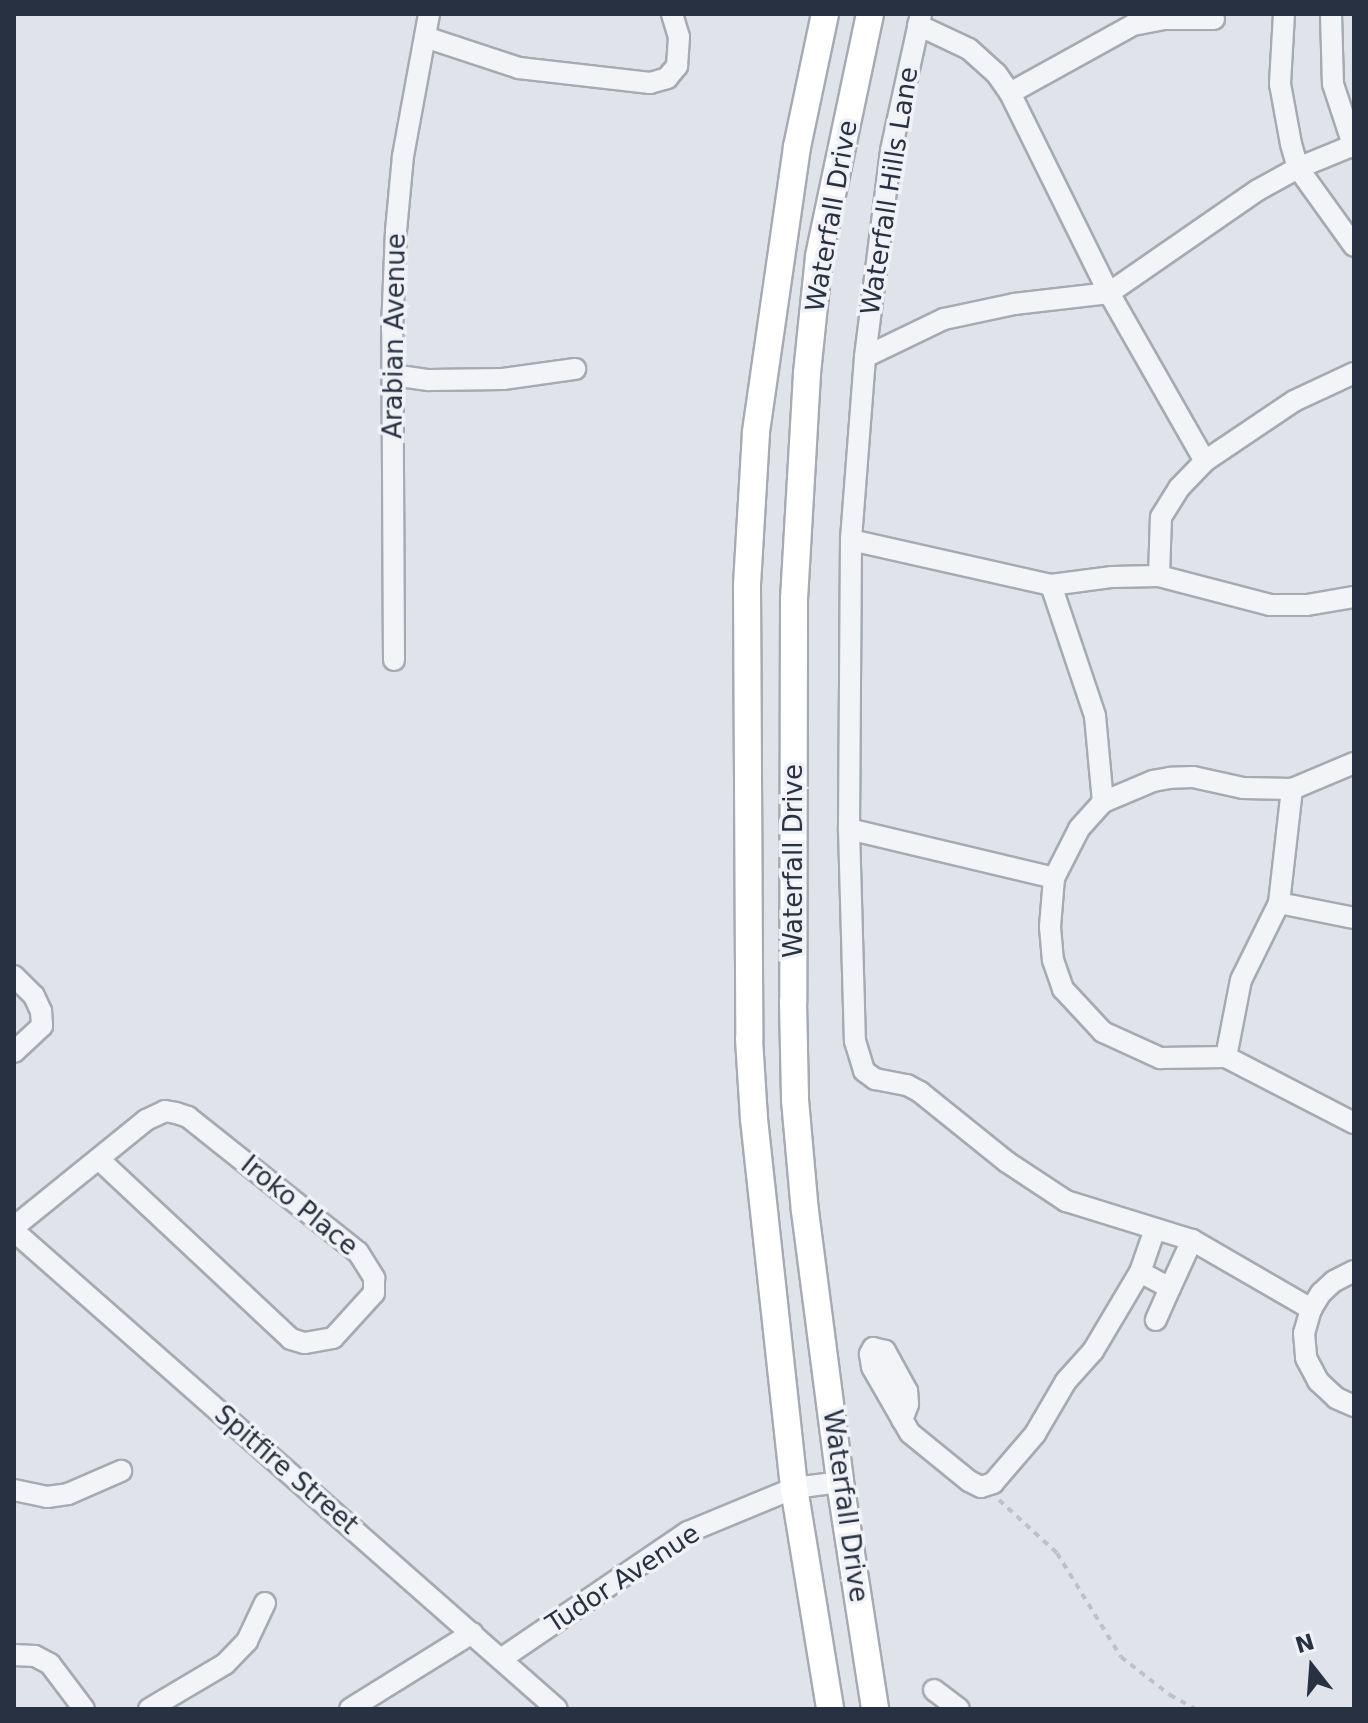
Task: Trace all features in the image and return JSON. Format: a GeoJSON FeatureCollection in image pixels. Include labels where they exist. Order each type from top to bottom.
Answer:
{"type":"FeatureCollection","features":[{"type":"Feature","properties":{"kind":"main road","name":"Waterfall Drive"},"geometry":{"type":"LineString","coordinates":[[825,14],[797,147],[756,433],[747,586],[749,1039],[761,1199],[794,1488],[830,1709]]}},
{"type":"Feature","properties":{"kind":"main road","name":"Waterfall Drive"},"geometry":{"type":"LineString","coordinates":[[870,14],[819,257],[807,374],[794,598],[795,1100],[805,1211],[840,1482],[875,1709]]}},
{"type":"Feature","properties":{"kind":"street","name":"Arabian Avenue"},"geometry":{"type":"LineString","coordinates":[[394,660],[392,375],[399,197],[429,14]]}},
{"type":"Feature","properties":{"kind":"street"},"geometry":{"type":"LineString","coordinates":[[425,37],[519,68],[650,83],[667,78],[677,66],[679,37],[672,14]]}},
{"type":"Feature","properties":{"kind":"street"},"geometry":{"type":"LineString","coordinates":[[1284,14],[1280,84],[1298,168],[1354,246]]}},
{"type":"Feature","properties":{"kind":"street","name":"Waterfall Hills Lane"},"geometry":{"type":"LineString","coordinates":[[865,357],[944,319],[1014,304],[1109,293],[1258,190],[1298,168],[1353,146],[1333,84],[1331,14]]}},
{"type":"Feature","properties":{"kind":"street"},"geometry":{"type":"LineString","coordinates":[[1010,93],[1133,25],[1164,19],[1214,19]]}},
{"type":"Feature","properties":{"kind":"street","name":"Waterfall Hills Lane"},"geometry":{"type":"LineString","coordinates":[[1205,461],[1109,293],[1010,93],[996,73],[969,49],[920,20],[891,151],[865,357],[851,540],[849,829],[855,1041],[864,1071],[875,1079],[907,1085],[920,1092],[1017,1170],[1066,1201],[1192,1240],[1311,1309]]}},
{"type":"Feature","properties":{"kind":"street"},"geometry":{"type":"LineString","coordinates":[[392,375],[429,380],[503,379],[575,369]]}},
{"type":"Feature","properties":{"kind":"street"},"geometry":{"type":"LineString","coordinates":[[1159,576],[1161,517],[1165,507],[1205,461],[1294,401],[1354,373]]}},
{"type":"Feature","properties":{"kind":"street"},"geometry":{"type":"LineString","coordinates":[[851,540],[1051,585],[1112,577],[1159,576],[1270,605],[1307,605],[1354,597]]}},
{"type":"Feature","properties":{"kind":"street"},"geometry":{"type":"LineString","coordinates":[[1051,585],[1095,716],[1103,802]]}},
{"type":"Feature","properties":{"kind":"street"},"geometry":{"type":"LineString","coordinates":[[1354,763],[1292,789],[1243,788],[1181,777],[1153,781],[1103,802],[1079,829],[1054,878],[1050,927],[1053,960],[1063,989],[1103,1032],[1160,1058],[1226,1057],[1354,1123]]}},
{"type":"Feature","properties":{"kind":"street"},"geometry":{"type":"LineString","coordinates":[[1226,1057],[1241,980],[1279,903],[1292,789]]}},
{"type":"Feature","properties":{"kind":"street"},"geometry":{"type":"LineString","coordinates":[[849,829],[1054,878]]}},
{"type":"Feature","properties":{"kind":"street"},"geometry":{"type":"LineString","coordinates":[[1279,903],[1354,918]]}},
{"type":"Feature","properties":{"kind":"street"},"geometry":{"type":"LineString","coordinates":[[14,976],[34,996],[41,1011],[42,1026],[14,1052]]}},
{"type":"Feature","properties":{"kind":"street","name":"Iroko Place"},"geometry":{"type":"LineString","coordinates":[[14,1229],[153,1116],[165,1111],[188,1117],[358,1252],[374,1278],[374,1293],[333,1338],[304,1343],[291,1339],[100,1160]]}},
{"type":"Feature","properties":{"kind":"street","name":"Spitfire Street"},"geometry":{"type":"LineString","coordinates":[[14,1229],[557,1709]]}},
{"type":"Feature","properties":{"kind":"street"},"geometry":{"type":"LineString","coordinates":[[902,1420],[910,1433],[969,1481],[987,1486],[1000,1478],[1035,1434],[1066,1381],[1093,1351],[1140,1272],[1155,1229]]}},
{"type":"Feature","properties":{"kind":"street"},"geometry":{"type":"LineString","coordinates":[[1156,1320],[1192,1240]]}},
{"type":"Feature","properties":{"kind":"street"},"geometry":{"type":"LineString","coordinates":[[1354,1271],[1334,1281],[1311,1309],[1304,1333],[1306,1358],[1318,1381],[1336,1398],[1354,1406]]}},
{"type":"Feature","properties":{"kind":"street"},"geometry":{"type":"LineString","coordinates":[[1140,1272],[1170,1288]]}},
{"type":"Feature","properties":{"kind":"street"},"geometry":{"type":"LineString","coordinates":[[14,1490],[29,1496],[58,1496],[121,1471]]}},
{"type":"Feature","properties":{"kind":"street","name":"Tudor Avenue"},"geometry":{"type":"LineString","coordinates":[[501,1659],[688,1532],[794,1488],[840,1482]]}},
{"type":"Feature","properties":{"kind":"street"},"geometry":{"type":"LineString","coordinates":[[149,1709],[225,1664],[247,1641],[265,1603]]}},
{"type":"Feature","properties":{"kind":"street"},"geometry":{"type":"LineString","coordinates":[[350,1709],[472,1633]]}},
{"type":"Feature","properties":{"kind":"street"},"geometry":{"type":"LineString","coordinates":[[14,1655],[35,1656],[50,1664],[84,1709]]}},
{"type":"Feature","properties":{"kind":"street"},"geometry":{"type":"LineString","coordinates":[[934,1690],[959,1709]]}},
{"type":"Feature","properties":{"kind":"path"},"geometry":{"type":"LineString","coordinates":[[987,1486],[1057,1553],[1121,1657],[1170,1695],[1195,1709]]}}]}
